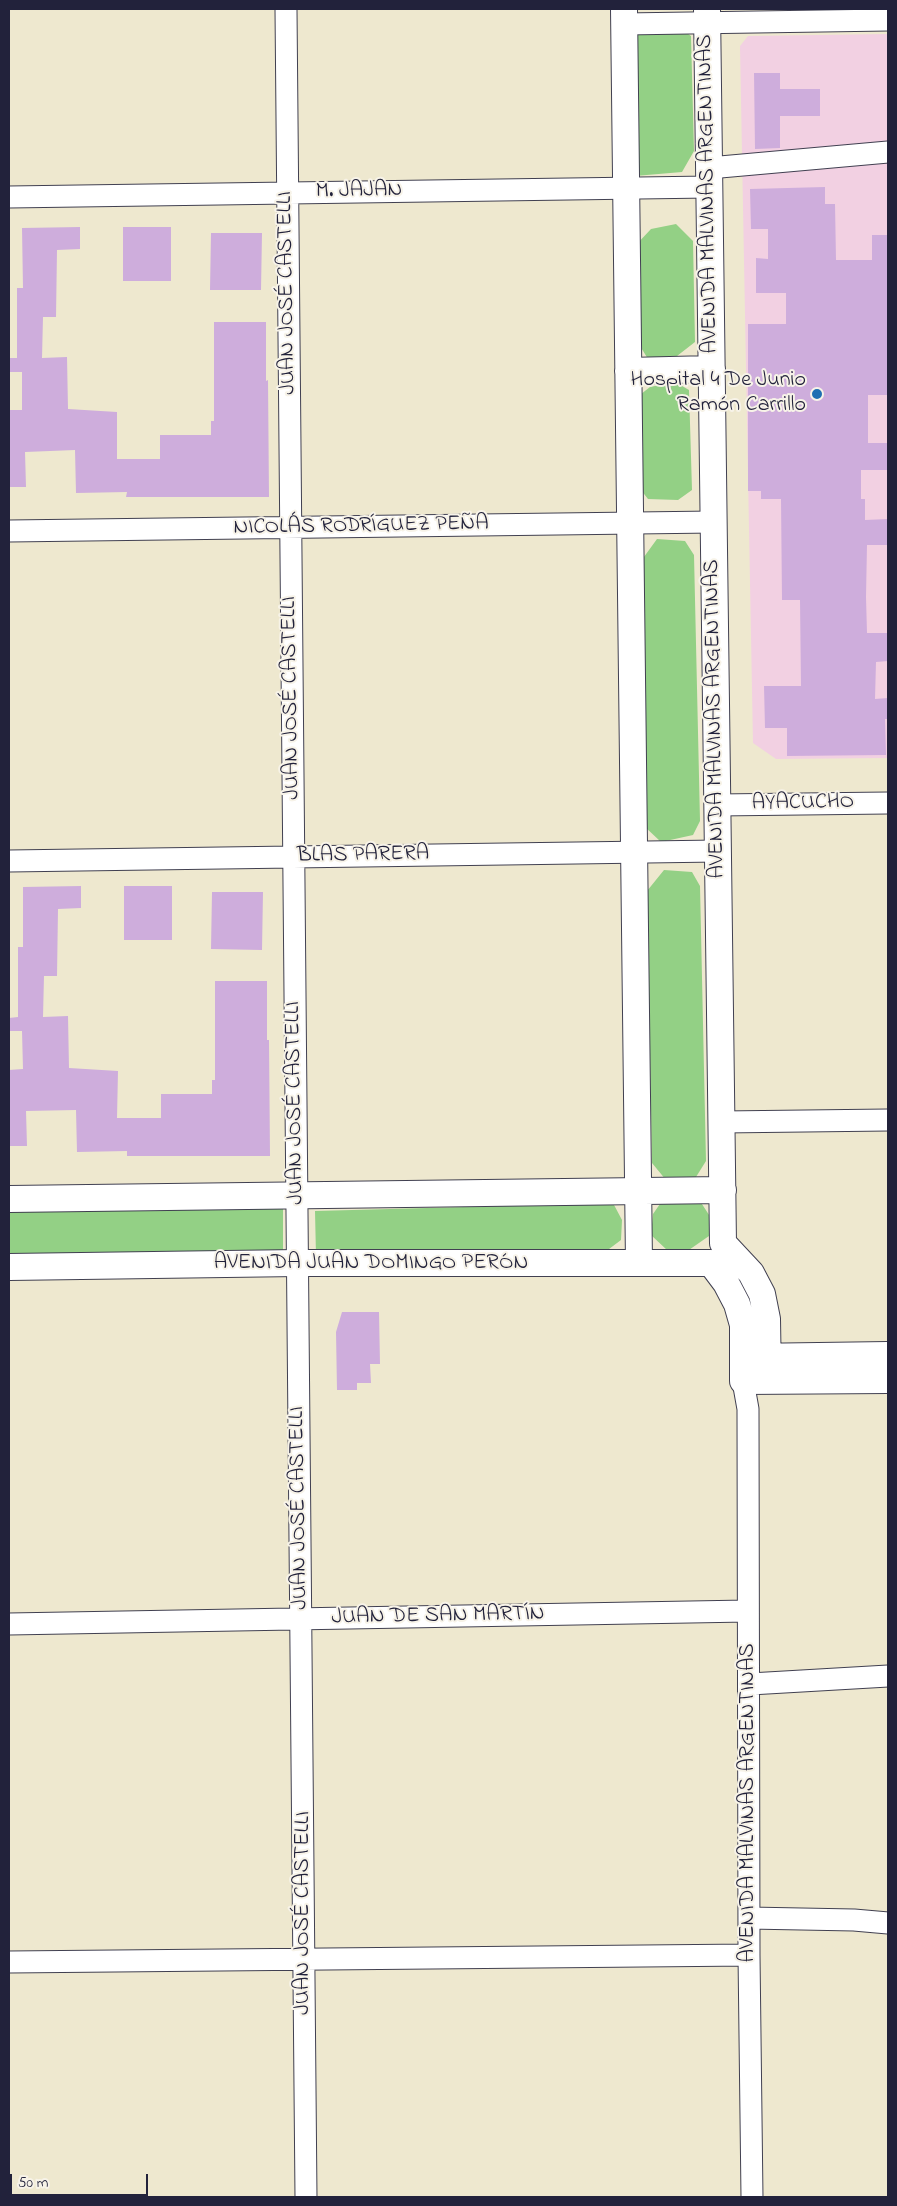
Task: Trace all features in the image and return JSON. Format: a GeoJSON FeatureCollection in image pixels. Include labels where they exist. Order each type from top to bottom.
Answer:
{"type":"FeatureCollection","features":[{"type":"Feature","properties":{"kind":"main road"},"geometry":{"type":"LineString","coordinates":[[624,16],[639,1262]]}},
{"type":"Feature","properties":{"kind":"main road","name":"AVENIDA MALVINAS ARGENTINAS"},"geometry":{"type":"LineString","coordinates":[[707,16],[723,1190],[717,1253],[726,1284],[737,1304],[755,1369]]}},
{"type":"Feature","properties":{"kind":"main road"},"geometry":{"type":"LineString","coordinates":[[628,371],[712,369]]}},
{"type":"Feature","properties":{"kind":"main road"},"geometry":{"type":"LineString","coordinates":[[9,1200],[723,1190]]}},
{"type":"Feature","properties":{"kind":"main road","name":"AVENIDA JUAN DOMINGO PERÓN"},"geometry":{"type":"LineString","coordinates":[[9,1267],[639,1262],[717,1253]]}},
{"type":"Feature","properties":{"kind":"main road"},"geometry":{"type":"LineString","coordinates":[[755,1369],[888,1355]]}},
{"type":"Feature","properties":{"kind":"main road"},"geometry":{"type":"LineString","coordinates":[[755,1369],[888,1380]]}},
{"type":"Feature","properties":{"kind":"street","name":"JUAN JOSÉ CASTELLI"},"geometry":{"type":"LineString","coordinates":[[286,9],[306,2197]]}},
{"type":"Feature","properties":{"kind":"street"},"geometry":{"type":"LineString","coordinates":[[624,16],[888,20]]}},
{"type":"Feature","properties":{"kind":"street","name":"M. JAJAN"},"geometry":{"type":"LineString","coordinates":[[9,197],[626,189],[888,152]]}},
{"type":"Feature","properties":{"kind":"street","name":"NICOLÁS RODRÍGUEZ PEÑA"},"geometry":{"type":"LineString","coordinates":[[9,531],[714,522]]}},
{"type":"Feature","properties":{"kind":"street","name":"AYACUCHO"},"geometry":{"type":"LineString","coordinates":[[717,805],[888,803]]}},
{"type":"Feature","properties":{"kind":"street","name":"BLAS PARERA"},"geometry":{"type":"LineString","coordinates":[[9,861],[718,851]]}},
{"type":"Feature","properties":{"kind":"street"},"geometry":{"type":"LineString","coordinates":[[722,1122],[888,1120]]}},
{"type":"Feature","properties":{"kind":"street","name":"AVENIDA MALVINAS ARGENTINAS"},"geometry":{"type":"LineString","coordinates":[[752,2197],[749,1955],[750,1684],[747,1611],[748,1409],[755,1369]]}},
{"type":"Feature","properties":{"kind":"street","name":"JUAN DE SAN MARTÍN"},"geometry":{"type":"LineString","coordinates":[[9,1624],[747,1611]]}},
{"type":"Feature","properties":{"kind":"street"},"geometry":{"type":"LineString","coordinates":[[750,1684],[888,1676]]}},
{"type":"Feature","properties":{"kind":"street"},"geometry":{"type":"LineString","coordinates":[[749,1918],[854,1920],[888,1923]]}},
{"type":"Feature","properties":{"kind":"street"},"geometry":{"type":"LineString","coordinates":[[9,1962],[749,1955]]}},
{"type":"Feature","properties":{"kind":"shaded area","name":"Hospital 4 De Junio Ramón Carrillo"},"geometry":{"type":"Polygon","coordinates":[[[888,34],[888,758],[776,759],[753,743],[740,46],[748,36],[888,34]]]}},
{"type":"Feature","properties":{"kind":"green space"},"geometry":{"type":"Polygon","coordinates":[[[680,28],[691,36],[694,151],[682,172],[635,176],[633,30],[680,28]]]}},
{"type":"Feature","properties":{"kind":"green space"},"geometry":{"type":"Polygon","coordinates":[[[676,224],[693,241],[695,342],[677,356],[648,359],[637,341],[635,246],[651,229],[676,224]]]}},
{"type":"Feature","properties":{"kind":"green space"},"geometry":{"type":"Polygon","coordinates":[[[675,382],[689,390],[692,490],[678,500],[648,499],[637,485],[636,398],[650,387],[675,382]]]}},
{"type":"Feature","properties":{"kind":"green space"},"geometry":{"type":"Polygon","coordinates":[[[657,539],[685,541],[694,555],[700,821],[693,835],[661,842],[644,826],[641,561],[657,539]]]}},
{"type":"Feature","properties":{"kind":"green space"},"geometry":{"type":"Polygon","coordinates":[[[664,870],[692,872],[700,886],[706,1161],[696,1177],[666,1180],[652,1163],[647,891],[664,870]]]}},
{"type":"Feature","properties":{"kind":"green space"},"geometry":{"type":"Polygon","coordinates":[[[662,1201],[700,1201],[711,1218],[709,1236],[686,1252],[667,1250],[651,1235],[653,1214],[662,1201]]]}},
{"type":"Feature","properties":{"kind":"green space"},"geometry":{"type":"Polygon","coordinates":[[[613,1203],[622,1220],[621,1240],[609,1249],[316,1256],[315,1211],[613,1203]]]}},
{"type":"Feature","properties":{"kind":"green space"},"geometry":{"type":"Polygon","coordinates":[[[283,1208],[283,1253],[9,1257],[9,1212],[283,1208]]]}},
{"type":"Feature","properties":{"kind":"building"},"geometry":{"type":"Polygon","coordinates":[[[754,73],[780,73],[780,89],[820,89],[820,116],[780,116],[780,148],[755,149],[754,73]]]}},
{"type":"Feature","properties":{"kind":"building"},"geometry":{"type":"Polygon","coordinates":[[[825,187],[825,204],[835,204],[836,260],[872,260],[872,235],[888,235],[888,395],[868,395],[868,443],[888,443],[888,470],[861,470],[861,499],[865,499],[865,520],[888,519],[888,545],[867,545],[866,597],[867,633],[888,633],[888,661],[876,662],[875,699],[888,698],[888,719],[885,719],[886,755],[787,756],[787,728],[765,728],[764,686],[801,686],[800,600],[782,600],[781,499],[761,499],[761,491],[748,491],[748,324],[786,324],[786,293],[756,293],[756,258],[768,259],[768,229],[751,229],[750,189],[825,187]]]}},
{"type":"Feature","properties":{"kind":"building"},"geometry":{"type":"Polygon","coordinates":[[[80,227],[80,249],[57,250],[56,317],[43,317],[42,358],[67,357],[68,409],[117,412],[117,459],[160,459],[160,435],[211,435],[211,421],[214,421],[214,322],[266,322],[269,497],[126,497],[127,492],[76,493],[75,450],[25,452],[26,487],[9,487],[9,410],[22,410],[22,372],[9,372],[9,358],[17,358],[17,288],[23,288],[22,228],[80,227]]]}},
{"type":"Feature","properties":{"kind":"building"},"geometry":{"type":"Polygon","coordinates":[[[123,227],[171,227],[171,281],[123,281],[123,227]]]}},
{"type":"Feature","properties":{"kind":"building"},"geometry":{"type":"Polygon","coordinates":[[[211,233],[262,233],[261,290],[210,290],[211,233]]]}},
{"type":"Feature","properties":{"kind":"building"},"geometry":{"type":"Polygon","coordinates":[[[81,886],[81,908],[58,909],[57,976],[44,976],[43,1017],[68,1016],[69,1068],[118,1071],[117,1118],[161,1118],[161,1094],[212,1094],[212,1080],[215,1080],[215,981],[267,981],[270,1156],[127,1156],[127,1151],[77,1152],[76,1110],[26,1111],[27,1146],[9,1146],[9,1070],[23,1069],[22,1031],[9,1031],[9,1018],[18,1017],[18,947],[23,947],[23,887],[81,886]]]}},
{"type":"Feature","properties":{"kind":"building"},"geometry":{"type":"Polygon","coordinates":[[[124,886],[172,886],[172,940],[124,940],[124,886]]]}},
{"type":"Feature","properties":{"kind":"building"},"geometry":{"type":"Polygon","coordinates":[[[212,892],[263,892],[262,950],[211,949],[212,892]]]}},
{"type":"Feature","properties":{"kind":"building"},"geometry":{"type":"Polygon","coordinates":[[[342,1312],[379,1312],[380,1364],[370,1364],[371,1383],[357,1383],[357,1390],[337,1390],[336,1332],[342,1312]]]}},
{"type":"Feature","properties":{"kind":"place","name":"Hospital 4 De Junio Ramón Carrillo"},"geometry":{"type":"Point","coordinates":[817,394]}}]}
